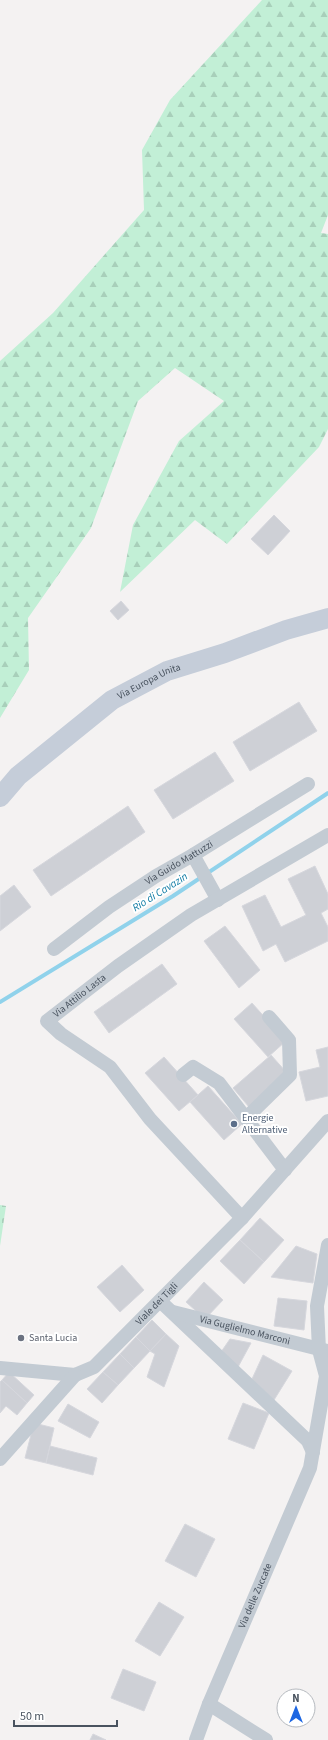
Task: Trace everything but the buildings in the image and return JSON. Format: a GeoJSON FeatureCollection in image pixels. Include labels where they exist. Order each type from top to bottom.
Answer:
{"type":"FeatureCollection","features":[{"type":"Feature","properties":{"kind":"main road","name":"Via Europa Unita"},"geometry":{"type":"LineString","coordinates":[[0,797],[18,776],[112,700],[167,671],[286,630],[328,618]]}},
{"type":"Feature","properties":{"kind":"street","name":"Via Guido Mattuzzi"},"geometry":{"type":"LineString","coordinates":[[54,949],[109,907],[156,876],[308,784]]}},
{"type":"Feature","properties":{"kind":"street","name":"Via Attilio Lasta"},"geometry":{"type":"LineString","coordinates":[[242,1218],[150,1119],[110,1067],[61,1034],[47,1021],[118,966],[191,916],[328,835]]}},
{"type":"Feature","properties":{"kind":"street"},"geometry":{"type":"LineString","coordinates":[[193,855],[218,900]]}},
{"type":"Feature","properties":{"kind":"street"},"geometry":{"type":"LineString","coordinates":[[246,1118],[290,1075],[289,1040],[269,1017]]}},
{"type":"Feature","properties":{"kind":"street"},"geometry":{"type":"LineString","coordinates":[[183,1075],[193,1067],[219,1083],[285,1170]]}},
{"type":"Feature","properties":{"kind":"street","name":"Viale dei Tigli"},"geometry":{"type":"LineString","coordinates":[[0,1368],[75,1375],[94,1368],[166,1306],[328,1120]]}},
{"type":"Feature","properties":{"kind":"street"},"geometry":{"type":"LineString","coordinates":[[313,1452],[326,1376],[324,1350],[317,1306],[328,1245]]}},
{"type":"Feature","properties":{"kind":"street"},"geometry":{"type":"LineString","coordinates":[[166,1306],[308,1441],[313,1452]]}},
{"type":"Feature","properties":{"kind":"street","name":"Via Guglielmo Marconi"},"geometry":{"type":"LineString","coordinates":[[166,1306],[324,1350]]}},
{"type":"Feature","properties":{"kind":"street"},"geometry":{"type":"LineString","coordinates":[[0,1459],[75,1375]]}},
{"type":"Feature","properties":{"kind":"street","name":"Via delle Zuccate"},"geometry":{"type":"LineString","coordinates":[[196,1740],[209,1704],[310,1468],[313,1452]]}},
{"type":"Feature","properties":{"kind":"street"},"geometry":{"type":"LineString","coordinates":[[209,1704],[266,1740]]}},
{"type":"Feature","properties":{"kind":"green space"},"geometry":{"type":"Polygon","coordinates":[[[262,0],[328,0],[328,215],[321,233],[328,234],[328,429],[319,447],[227,544],[195,520],[120,592],[133,525],[179,441],[224,401],[175,368],[138,401],[91,528],[28,618],[29,670],[0,718],[0,361],[53,313],[144,210],[142,150],[170,100],[262,0]]]}},
{"type":"Feature","properties":{"kind":"green space"},"geometry":{"type":"Polygon","coordinates":[[[0,1205],[6,1206],[0,1246],[0,1205]]]}},
{"type":"Feature","properties":{"kind":"waterway","name":"Rio di Cavazin"},"geometry":{"type":"LineString","coordinates":[[0,1002],[173,896],[328,793]]}},
{"type":"Feature","properties":{"kind":"place","name":"Energie Alternative"},"geometry":{"type":"Point","coordinates":[234,1124]}},
{"type":"Feature","properties":{"kind":"place","name":"Santa Lucia"},"geometry":{"type":"Point","coordinates":[21,1338]}}]}
